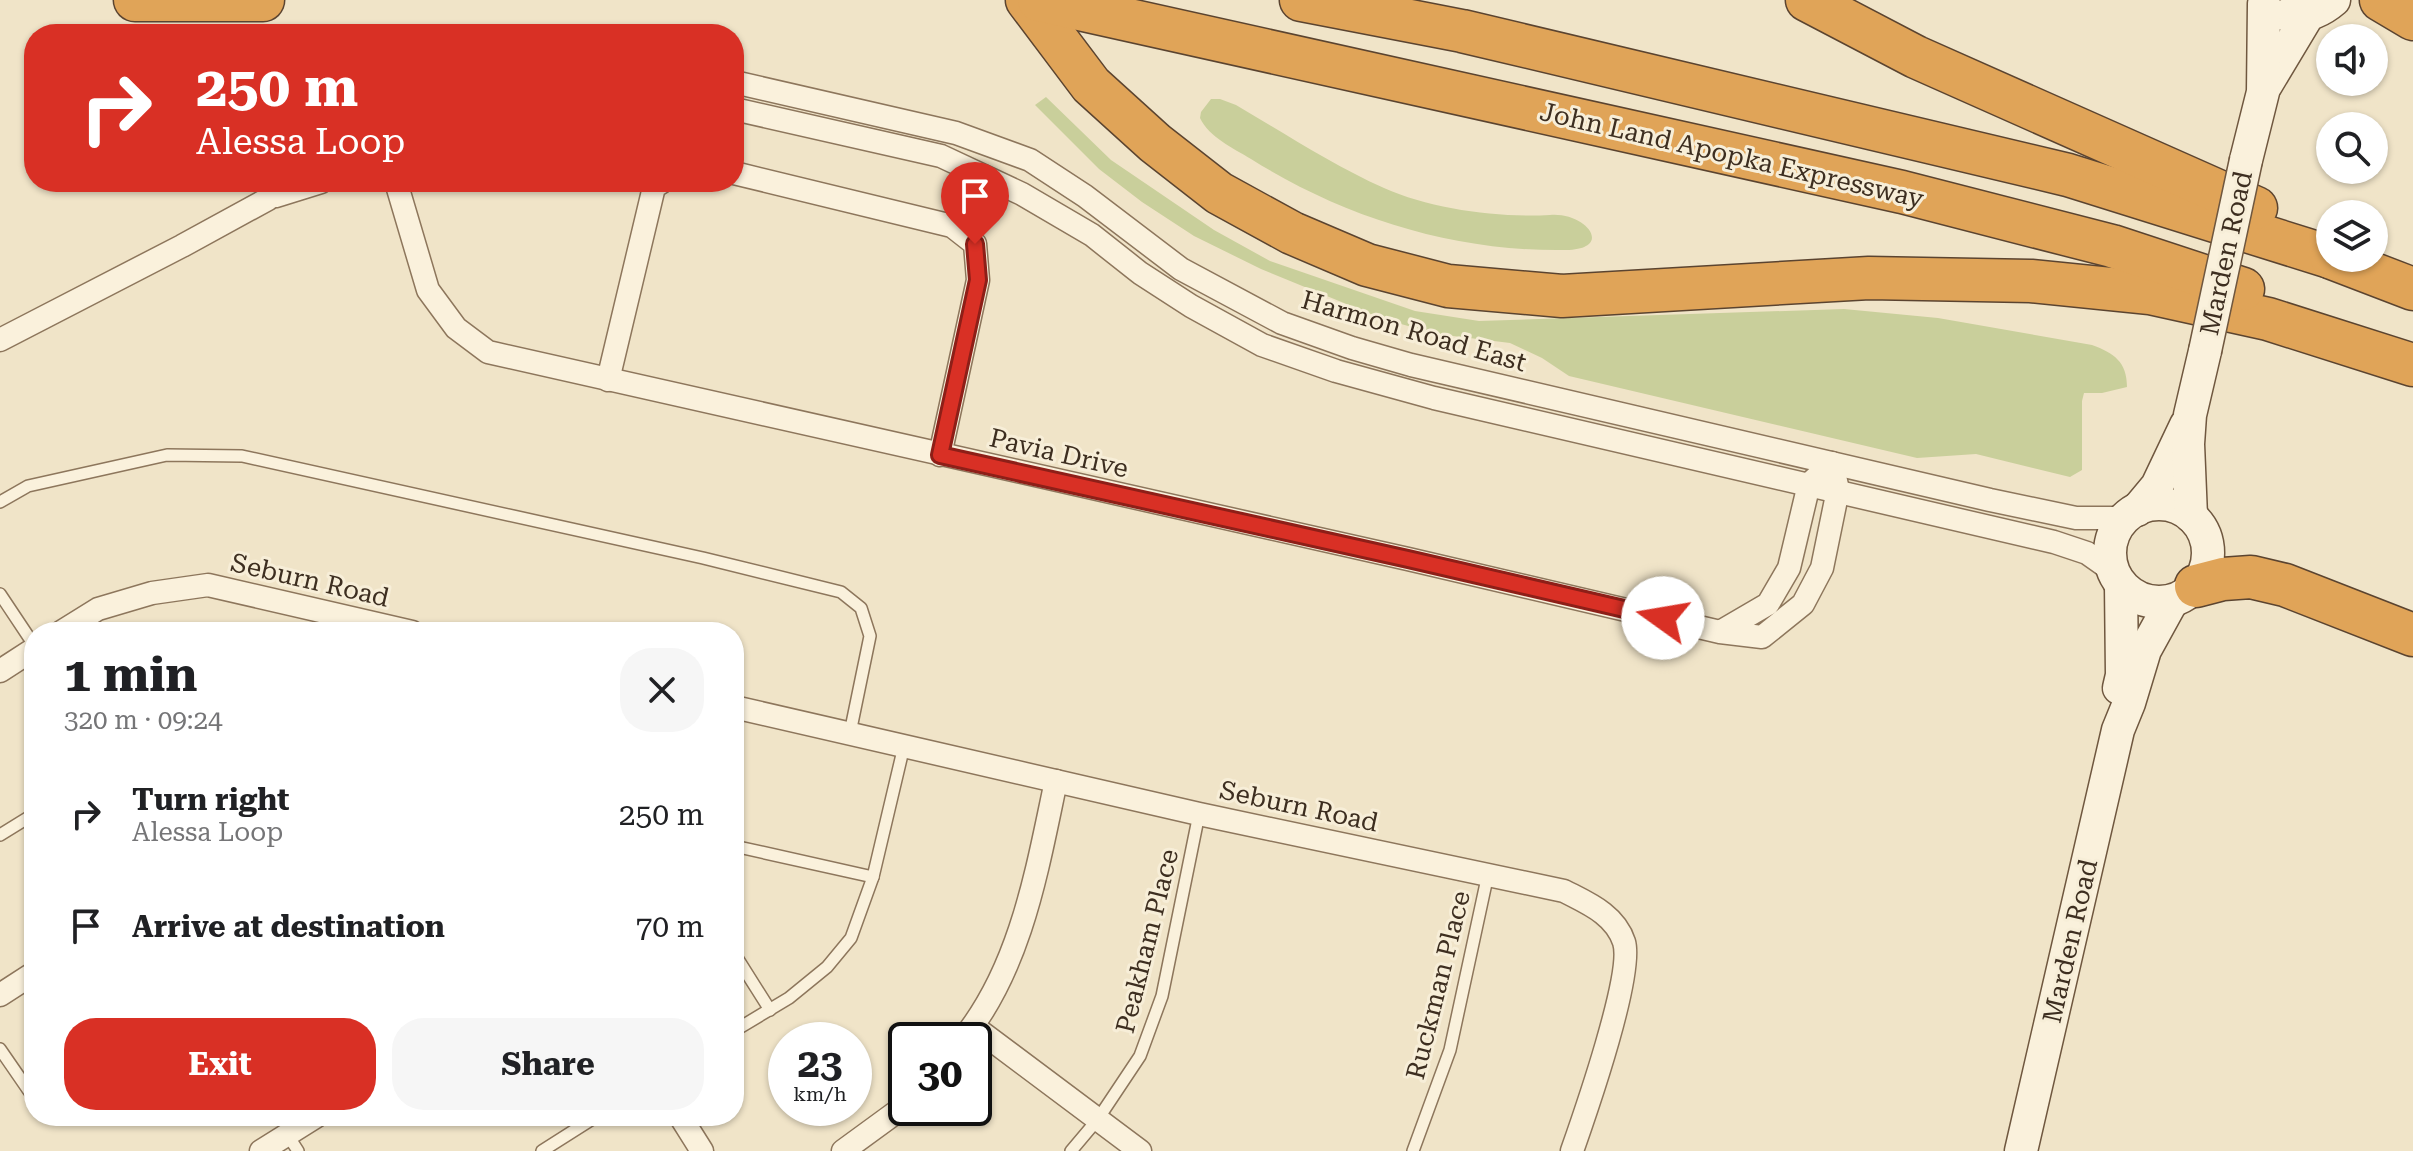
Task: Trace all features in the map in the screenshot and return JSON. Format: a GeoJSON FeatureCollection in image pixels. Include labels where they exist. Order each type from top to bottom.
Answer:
{"type":"FeatureCollection","features":[{"type":"Feature","properties":{"kind":"highway"},"geometry":{"type":"LineString","coordinates":[[135,0],[263,0]]}},
{"type":"Feature","properties":{"kind":"highway"},"geometry":{"type":"LineString","coordinates":[[1027,0],[1091,85],[1155,143],[1219,193],[1279,227],[1367,265],[1448,286],[1562,296],[1869,278],[2031,281],[2150,293],[2238,312],[2413,365]]}},
{"type":"Feature","properties":{"kind":"highway","name":"John Land Apopka Expressway"},"geometry":{"type":"LineString","coordinates":[[1039,0],[1902,192],[2013,220],[2112,246],[2274,299],[2413,351]]}},
{"type":"Feature","properties":{"kind":"highway"},"geometry":{"type":"LineString","coordinates":[[1301,0],[1462,31],[2068,175],[2316,253]]}},
{"type":"Feature","properties":{"kind":"highway"},"geometry":{"type":"LineString","coordinates":[[1361,0],[1462,31]]}},
{"type":"Feature","properties":{"kind":"highway"},"geometry":{"type":"LineString","coordinates":[[1807,0],[1916,57],[2316,235]]}},
{"type":"Feature","properties":{"kind":"highway"},"geometry":{"type":"LineString","coordinates":[[2381,0],[2413,19]]}},
{"type":"Feature","properties":{"kind":"highway"},"geometry":{"type":"LineString","coordinates":[[2388,270],[2413,282]]}},
{"type":"Feature","properties":{"kind":"highway"},"geometry":{"type":"LineString","coordinates":[[2368,272],[2413,289]]}},
{"type":"Feature","properties":{"kind":"highway"},"geometry":{"type":"LineString","coordinates":[[2184,593],[2223,579],[2251,577],[2285,585],[2413,635]]}},
{"type":"Feature","properties":{"kind":"street"},"geometry":{"type":"LineString","coordinates":[[2262,2],[2277,12],[2293,16],[2321,8]]}},
{"type":"Feature","properties":{"kind":"street","name":"Marden Road"},"geometry":{"type":"LineString","coordinates":[[2262,2],[2263,92]]}},
{"type":"Feature","properties":{"kind":"street","name":"Marden Road"},"geometry":{"type":"LineString","coordinates":[[2191,516],[2190,415],[2263,92],[2286,49],[2321,8]]}},
{"type":"Feature","properties":{"kind":"street","name":"Harmon Road East"},"geometry":{"type":"LineString","coordinates":[[744,84],[956,133],[1030,160],[1085,196],[1181,269],[1282,323],[1352,348],[1411,365],[2076,518],[2131,514]]}},
{"type":"Feature","properties":{"kind":"street"},"geometry":{"type":"LineString","coordinates":[[744,111],[941,156],[1022,194],[1092,235],[1140,273],[1191,306],[1262,345],[1336,371],[1434,398],[2054,542],[2087,553],[2144,600],[2158,602],[2184,593],[2204,573],[2208,558],[2207,543],[2201,528],[2191,516],[2165,505],[2151,505],[2131,514],[2116,530],[2111,543],[2110,558],[2118,578]]}},
{"type":"Feature","properties":{"kind":"street"},"geometry":{"type":"LineString","coordinates":[[744,175],[952,226],[975,244],[978,280],[940,455]]}},
{"type":"Feature","properties":{"kind":"street"},"geometry":{"type":"LineString","coordinates":[[268,199],[277,192]]}},
{"type":"Feature","properties":{"kind":"street"},"geometry":{"type":"LineString","coordinates":[[0,340],[268,199],[290,192]]}},
{"type":"Feature","properties":{"kind":"street","name":"Pavia Drive"},"geometry":{"type":"LineString","coordinates":[[399,192],[428,290],[456,328],[488,352],[1720,632],[1762,637],[1803,604],[1822,568],[1838,490],[1832,463]]}},
{"type":"Feature","properties":{"kind":"street"},"geometry":{"type":"LineString","coordinates":[[608,380],[653,192]]}},
{"type":"Feature","properties":{"kind":"street","name":"Marden Road"},"geometry":{"type":"LineString","coordinates":[[2131,514],[2157,486],[2190,415]]}},
{"type":"Feature","properties":{"kind":"street"},"geometry":{"type":"LineString","coordinates":[[1720,632],[1768,604],[1789,568],[1809,484],[1832,463]]}},
{"type":"Feature","properties":{"kind":"street","name":"Marden Road"},"geometry":{"type":"LineString","coordinates":[[2118,578],[2122,675],[2115,709],[2118,730]]}},
{"type":"Feature","properties":{"kind":"street","name":"Seburn Road"},"geometry":{"type":"LineString","coordinates":[[77,622],[98,609],[152,593],[208,585],[369,622]]}},
{"type":"Feature","properties":{"kind":"street","name":"Marden Road"},"geometry":{"type":"LineString","coordinates":[[2021,1151],[2118,730],[2145,650],[2184,593]]}},
{"type":"Feature","properties":{"kind":"street"},"geometry":{"type":"LineString","coordinates":[[0,671],[24,654]]}},
{"type":"Feature","properties":{"kind":"street","name":"Seburn Road"},"geometry":{"type":"LineString","coordinates":[[744,709],[1199,814],[1488,873],[1564,891],[1603,911],[1624,942],[1623,973],[1599,1075],[1572,1151]]}},
{"type":"Feature","properties":{"kind":"street"},"geometry":{"type":"LineString","coordinates":[[974,1022],[1002,974],[1030,902],[1056,781]]}},
{"type":"Feature","properties":{"kind":"street"},"geometry":{"type":"LineString","coordinates":[[0,995],[24,979]]}},
{"type":"Feature","properties":{"kind":"street"},"geometry":{"type":"LineString","coordinates":[[992,1049],[1098,1119],[1140,1151]]}},
{"type":"Feature","properties":{"kind":"street"},"geometry":{"type":"LineString","coordinates":[[843,1151],[888,1118]]}},
{"type":"Feature","properties":{"kind":"street"},"geometry":{"type":"LineString","coordinates":[[261,1151],[293,1143],[308,1126]]}},
{"type":"Feature","properties":{"kind":"street"},"geometry":{"type":"LineString","coordinates":[[686,1126],[702,1151]]}},
{"type":"Feature","properties":{"kind":"lane"},"geometry":{"type":"LineString","coordinates":[[0,502],[28,486],[167,455],[242,456],[703,558],[841,592],[861,608],[870,636],[850,733]]}},
{"type":"Feature","properties":{"kind":"lane"},"geometry":{"type":"LineString","coordinates":[[0,594],[24,631]]}},
{"type":"Feature","properties":{"kind":"lane"},"geometry":{"type":"LineString","coordinates":[[744,1025],[789,998],[827,967],[851,938],[873,877],[904,746]]}},
{"type":"Feature","properties":{"kind":"lane","name":"Peakham Place"},"geometry":{"type":"LineString","coordinates":[[1071,1151],[1098,1119],[1140,1056],[1162,996],[1199,814]]}},
{"type":"Feature","properties":{"kind":"lane"},"geometry":{"type":"LineString","coordinates":[[0,835],[24,820]]}},
{"type":"Feature","properties":{"kind":"lane"},"geometry":{"type":"LineString","coordinates":[[744,848],[873,877]]}},
{"type":"Feature","properties":{"kind":"lane","name":"Ruckman Place"},"geometry":{"type":"LineString","coordinates":[[1413,1151],[1450,1050],[1488,873]]}},
{"type":"Feature","properties":{"kind":"lane"},"geometry":{"type":"LineString","coordinates":[[744,969],[770,1010]]}},
{"type":"Feature","properties":{"kind":"lane"},"geometry":{"type":"LineString","coordinates":[[0,1049],[24,1084]]}},
{"type":"Feature","properties":{"kind":"lane"},"geometry":{"type":"LineString","coordinates":[[542,1151],[581,1126]]}},
{"type":"Feature","properties":{"kind":"green space"},"geometry":{"type":"Polygon","coordinates":[[[1046,97],[1111,160],[1214,230],[1270,261],[1415,311],[1479,321],[1844,309],[1938,318],[2092,345],[2118,360],[2125,371],[2127,387],[2102,393],[2084,393],[2082,470],[2070,477],[1976,454],[1917,458],[1569,376],[1542,358],[1510,343],[1437,334],[1383,319],[1261,269],[1194,236],[1099,169],[1035,105],[1046,97]]]}},
{"type":"Feature","properties":{"kind":"green space"},"geometry":{"type":"Polygon","coordinates":[[[1211,99],[1236,105],[1346,169],[1402,195],[1443,207],[1487,213],[1563,216],[1584,224],[1592,238],[1589,244],[1581,248],[1566,250],[1483,245],[1442,238],[1363,214],[1287,180],[1215,136],[1200,118],[1211,99]]]}},
{"type":"Feature","properties":{"kind":"route"},"geometry":{"type":"LineString","coordinates":[[975,244],[978,280],[940,455],[1663,618]]}}]}
